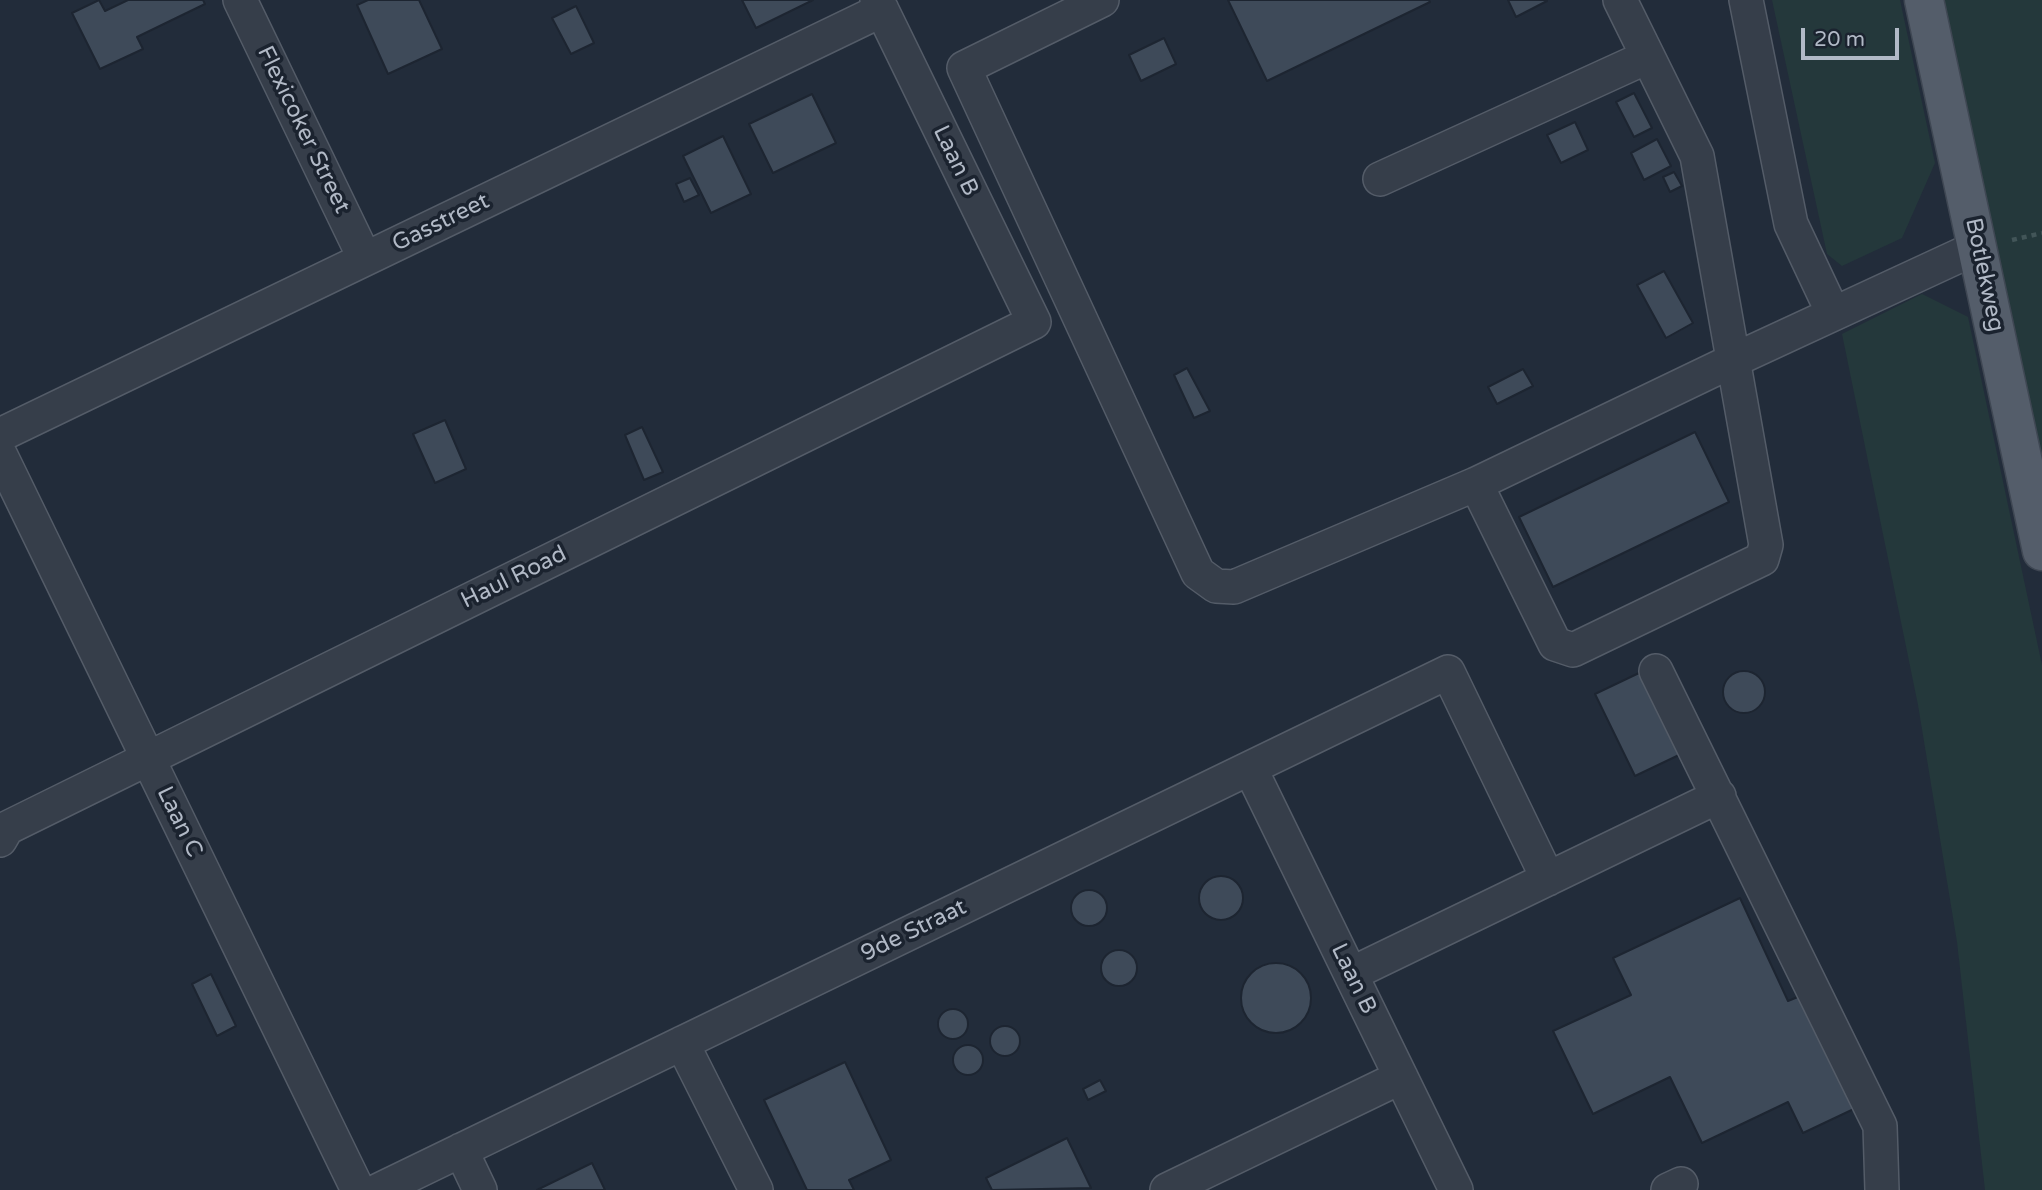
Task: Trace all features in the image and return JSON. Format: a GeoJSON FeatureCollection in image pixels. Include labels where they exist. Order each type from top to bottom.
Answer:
{"type":"FeatureCollection","features":[{"type":"Feature","properties":{"kind":"main road","name":"Botlekweg"},"geometry":{"type":"LineString","coordinates":[[1924,0],[2042,551]]}},
{"type":"Feature","properties":{"kind":"lane"},"geometry":{"type":"LineString","coordinates":[[920,89],[1102,0]]}},
{"type":"Feature","properties":{"kind":"lane"},"geometry":{"type":"LineString","coordinates":[[1476,484],[1555,644],[1573,650],[1762,559],[1766,545],[1698,156],[1620,0]]}},
{"type":"Feature","properties":{"kind":"lane"},"geometry":{"type":"LineString","coordinates":[[1746,0],[1791,224],[1833,313]]}},
{"type":"Feature","properties":{"kind":"lane","name":"Flexicoker Street"},"geometry":{"type":"LineString","coordinates":[[253,4],[365,259]]}},
{"type":"Feature","properties":{"kind":"lane","name":"Gasstreet"},"geometry":{"type":"LineString","coordinates":[[0,435],[365,259],[879,5]]}},
{"type":"Feature","properties":{"kind":"lane","name":"Laan B"},"geometry":{"type":"LineString","coordinates":[[879,5],[1034,322]]}},
{"type":"Feature","properties":{"kind":"lane"},"geometry":{"type":"LineString","coordinates":[[1380,179],[1647,57]]}},
{"type":"Feature","properties":{"kind":"lane"},"geometry":{"type":"LineString","coordinates":[[964,68],[1198,573],[1208,582],[1225,589],[1476,484],[1833,313],[1978,247]]}},
{"type":"Feature","properties":{"kind":"lane","name":"Haul Road"},"geometry":{"type":"LineString","coordinates":[[0,840],[8,828],[1034,322]]}},
{"type":"Feature","properties":{"kind":"lane","name":"Laan C"},"geometry":{"type":"LineString","coordinates":[[0,454],[358,1190]]}},
{"type":"Feature","properties":{"kind":"lane"},"geometry":{"type":"LineString","coordinates":[[1656,671],[1880,1126],[1882,1190]]}},
{"type":"Feature","properties":{"kind":"lane","name":"9de Straat"},"geometry":{"type":"LineString","coordinates":[[379,1190],[1448,672],[1548,879]]}},
{"type":"Feature","properties":{"kind":"lane","name":"Laan B"},"geometry":{"type":"LineString","coordinates":[[1250,768],[1456,1190]]}},
{"type":"Feature","properties":{"kind":"lane"},"geometry":{"type":"LineString","coordinates":[[1351,974],[1718,796]]}},
{"type":"Feature","properties":{"kind":"lane"},"geometry":{"type":"LineString","coordinates":[[682,1043],[756,1190]]}},
{"type":"Feature","properties":{"kind":"lane"},"geometry":{"type":"LineString","coordinates":[[1167,1190],[1401,1077]]}},
{"type":"Feature","properties":{"kind":"lane"},"geometry":{"type":"LineString","coordinates":[[461,1150],[480,1190]]}},
{"type":"Feature","properties":{"kind":"green space"},"geometry":{"type":"Polygon","coordinates":[[[1772,0],[1900,0],[1935,163],[1902,238],[1842,266],[1827,254],[1772,0]]]}},
{"type":"Feature","properties":{"kind":"green space"},"geometry":{"type":"Polygon","coordinates":[[[1943,0],[2042,0],[2042,472],[1943,0]]]}},
{"type":"Feature","properties":{"kind":"green space"},"geometry":{"type":"Polygon","coordinates":[[[1922,294],[1968,317],[2042,665],[2042,1190],[1985,1190],[1957,942],[1918,705],[1842,334],[1922,294]]]}},
{"type":"Feature","properties":{"kind":"building"},"geometry":{"type":"Polygon","coordinates":[[[99,0],[105,11],[128,0],[203,0],[205,4],[137,37],[143,49],[100,69],[72,13],[99,0]]]}},
{"type":"Feature","properties":{"kind":"building"},"geometry":{"type":"Polygon","coordinates":[[[368,0],[419,0],[442,49],[388,74],[357,5],[368,0]]]}},
{"type":"Feature","properties":{"kind":"building"},"geometry":{"type":"Polygon","coordinates":[[[742,0],[813,0],[756,28],[742,0]]]}},
{"type":"Feature","properties":{"kind":"building"},"geometry":{"type":"Polygon","coordinates":[[[1228,0],[1429,0],[1430,2],[1267,81],[1228,0]]]}},
{"type":"Feature","properties":{"kind":"building"},"geometry":{"type":"Polygon","coordinates":[[[1508,0],[1547,0],[1547,1],[1516,17],[1508,0]]]}},
{"type":"Feature","properties":{"kind":"building"},"geometry":{"type":"Polygon","coordinates":[[[576,6],[594,43],[571,54],[552,18],[576,6]]]}},
{"type":"Feature","properties":{"kind":"building"},"geometry":{"type":"Polygon","coordinates":[[[1164,38],[1176,64],[1141,81],[1129,55],[1164,38]]]}},
{"type":"Feature","properties":{"kind":"building"},"geometry":{"type":"Polygon","coordinates":[[[1634,93],[1652,128],[1634,137],[1616,102],[1634,93]]]}},
{"type":"Feature","properties":{"kind":"building"},"geometry":{"type":"Polygon","coordinates":[[[812,94],[836,143],[773,173],[749,124],[812,94]]]}},
{"type":"Feature","properties":{"kind":"building"},"geometry":{"type":"Polygon","coordinates":[[[1575,122],[1588,150],[1561,163],[1547,135],[1575,122]]]}},
{"type":"Feature","properties":{"kind":"building"},"geometry":{"type":"Polygon","coordinates":[[[723,136],[751,194],[711,213],[683,156],[723,136]]]}},
{"type":"Feature","properties":{"kind":"building"},"geometry":{"type":"Polygon","coordinates":[[[1657,139],[1671,166],[1644,180],[1631,153],[1657,139]]]}},
{"type":"Feature","properties":{"kind":"building"},"geometry":{"type":"Polygon","coordinates":[[[1674,172],[1682,186],[1670,192],[1663,177],[1674,172]]]}},
{"type":"Feature","properties":{"kind":"building"},"geometry":{"type":"Polygon","coordinates":[[[690,178],[699,195],[684,202],[676,184],[690,178]]]}},
{"type":"Feature","properties":{"kind":"building"},"geometry":{"type":"Polygon","coordinates":[[[1664,271],[1693,323],[1666,338],[1637,285],[1664,271]]]}},
{"type":"Feature","properties":{"kind":"building"},"geometry":{"type":"Polygon","coordinates":[[[1187,368],[1210,411],[1194,418],[1174,375],[1187,368]]]}},
{"type":"Feature","properties":{"kind":"building"},"geometry":{"type":"Polygon","coordinates":[[[1523,369],[1533,386],[1497,404],[1488,387],[1523,369]]]}},
{"type":"Feature","properties":{"kind":"building"},"geometry":{"type":"Polygon","coordinates":[[[445,420],[466,469],[435,483],[413,434],[445,420]]]}},
{"type":"Feature","properties":{"kind":"building"},"geometry":{"type":"Polygon","coordinates":[[[642,427],[663,472],[644,480],[625,435],[642,427]]]}},
{"type":"Feature","properties":{"kind":"building"},"geometry":{"type":"Polygon","coordinates":[[[1695,432],[1729,502],[1553,587],[1519,517],[1695,432]]]}},
{"type":"Feature","properties":{"kind":"building"},"geometry":{"type":"Polygon","coordinates":[[[1744,671],[1759,677],[1765,692],[1759,707],[1744,713],[1729,707],[1723,692],[1729,677],[1744,671]]]}},
{"type":"Feature","properties":{"kind":"building"},"geometry":{"type":"Polygon","coordinates":[[[1639,673],[1679,755],[1635,776],[1595,694],[1639,673]]]}},
{"type":"Feature","properties":{"kind":"building"},"geometry":{"type":"Polygon","coordinates":[[[1221,876],[1230,877],[1237,882],[1242,889],[1242,907],[1237,914],[1230,919],[1221,920],[1212,919],[1205,914],[1200,907],[1199,898],[1200,889],[1205,882],[1212,877],[1221,876]]]}},
{"type":"Feature","properties":{"kind":"building"},"geometry":{"type":"Polygon","coordinates":[[[1089,890],[1102,895],[1107,908],[1102,921],[1089,926],[1076,921],[1071,908],[1076,895],[1089,890]]]}},
{"type":"Feature","properties":{"kind":"building"},"geometry":{"type":"Polygon","coordinates":[[[1740,898],[1788,1001],[1805,994],[1858,1107],[1803,1133],[1788,1102],[1702,1143],[1670,1077],[1593,1114],[1553,1031],[1631,995],[1613,958],[1740,898]]]}},
{"type":"Feature","properties":{"kind":"building"},"geometry":{"type":"Polygon","coordinates":[[[1119,950],[1132,955],[1137,968],[1132,981],[1119,986],[1106,981],[1101,968],[1106,955],[1119,950]]]}},
{"type":"Feature","properties":{"kind":"building"},"geometry":{"type":"Polygon","coordinates":[[[1283,963],[1296,969],[1305,978],[1309,984],[1309,1012],[1301,1023],[1290,1031],[1269,1033],[1251,1023],[1243,1012],[1241,991],[1251,973],[1262,965],[1283,963]]]}},
{"type":"Feature","properties":{"kind":"building"},"geometry":{"type":"Polygon","coordinates":[[[211,974],[236,1026],[217,1036],[192,984],[211,974]]]}},
{"type":"Feature","properties":{"kind":"building"},"geometry":{"type":"Polygon","coordinates":[[[953,1009],[964,1013],[968,1024],[964,1035],[953,1039],[942,1035],[938,1024],[942,1013],[953,1009]]]}},
{"type":"Feature","properties":{"kind":"building"},"geometry":{"type":"Polygon","coordinates":[[[1005,1026],[1016,1030],[1020,1041],[1016,1052],[1005,1056],[994,1052],[990,1041],[994,1030],[1005,1026]]]}},
{"type":"Feature","properties":{"kind":"building"},"geometry":{"type":"Polygon","coordinates":[[[968,1045],[979,1049],[983,1060],[979,1071],[968,1075],[957,1071],[953,1060],[957,1049],[968,1045]]]}},
{"type":"Feature","properties":{"kind":"building"},"geometry":{"type":"Polygon","coordinates":[[[845,1062],[891,1160],[849,1180],[854,1190],[807,1190],[764,1100],[845,1062]]]}},
{"type":"Feature","properties":{"kind":"building"},"geometry":{"type":"Polygon","coordinates":[[[1100,1080],[1106,1091],[1088,1100],[1083,1089],[1100,1080]]]}},
{"type":"Feature","properties":{"kind":"building"},"geometry":{"type":"Polygon","coordinates":[[[1067,1138],[1091,1188],[992,1190],[986,1178],[1067,1138]]]}},
{"type":"Feature","properties":{"kind":"building"},"geometry":{"type":"Polygon","coordinates":[[[592,1163],[605,1190],[537,1190],[592,1163]]]}}]}
